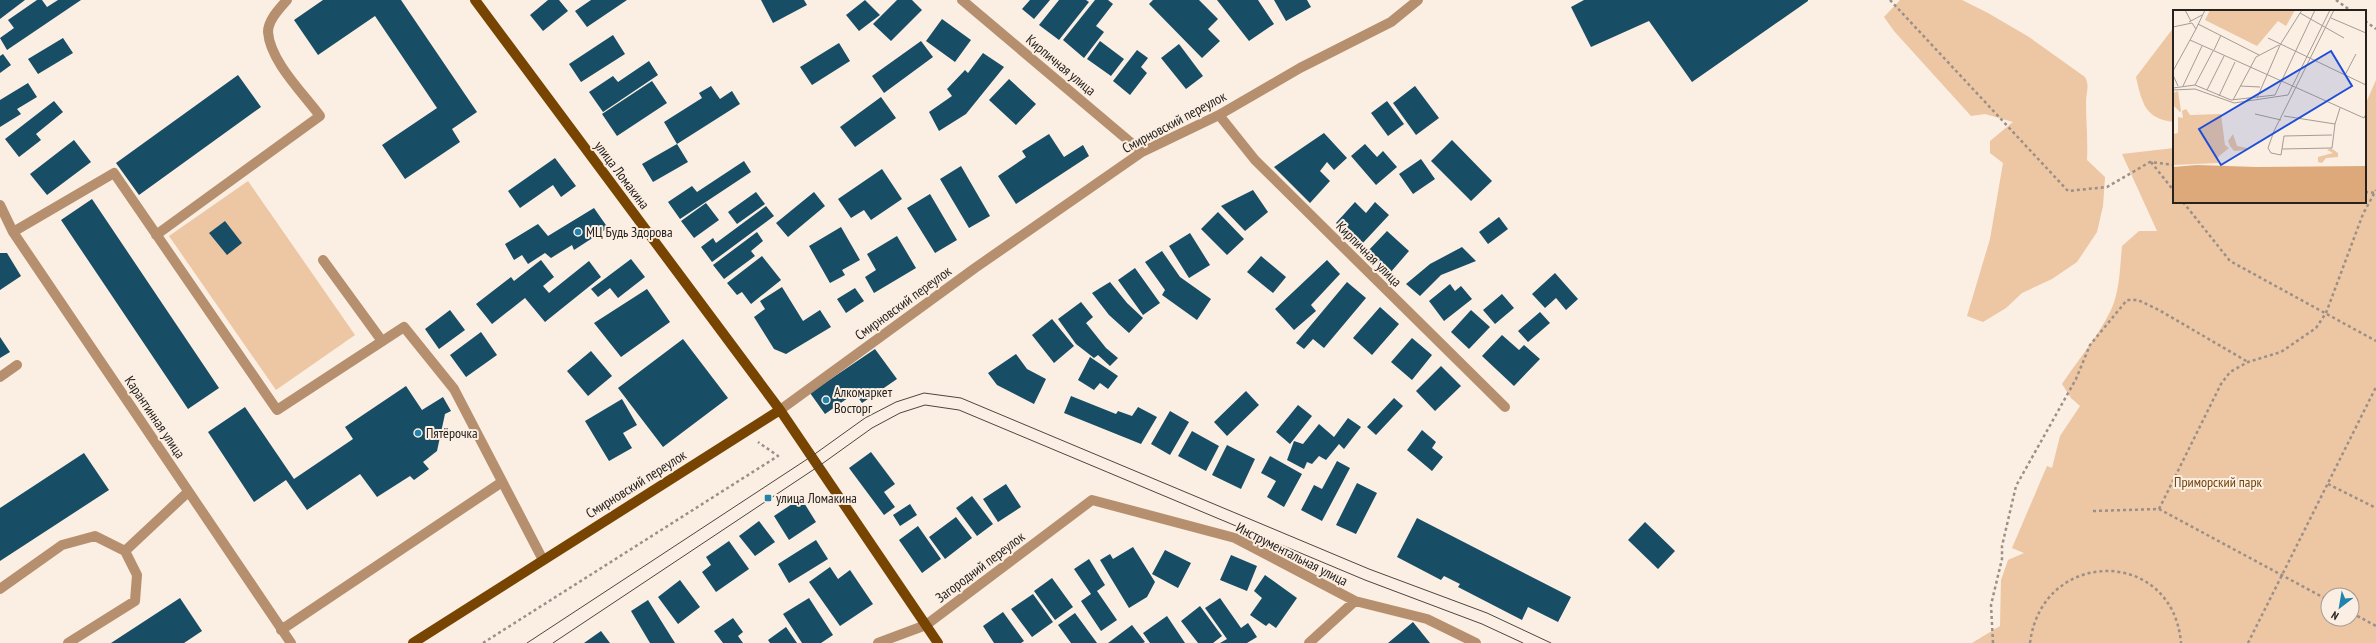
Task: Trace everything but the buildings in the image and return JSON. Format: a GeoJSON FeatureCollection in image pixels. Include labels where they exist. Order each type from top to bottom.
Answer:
{"type":"FeatureCollection","features":[{"type":"Feature","properties":{"kind":"main road","name":"улица Ломакина"},"geometry":{"type":"LineString","coordinates":[[475,0],[780,410],[938,643]]}},
{"type":"Feature","properties":{"kind":"main road","name":"Смирновский переулок"},"geometry":{"type":"LineString","coordinates":[[413,643],[780,410]]}},
{"type":"Feature","properties":{"kind":"street"},"geometry":{"type":"LineString","coordinates":[[156,235],[320,116],[275,58],[268,31],[275,13],[287,0]]}},
{"type":"Feature","properties":{"kind":"street","name":"Кирпичная улица"},"geometry":{"type":"LineString","coordinates":[[962,0],[1142,152]]}},
{"type":"Feature","properties":{"kind":"street","name":"Смирновский переулок"},"geometry":{"type":"LineString","coordinates":[[780,410],[975,268],[1142,152],[1219,115],[1300,68],[1391,22],[1418,0]]}},
{"type":"Feature","properties":{"kind":"street","name":"Кирпичная улица"},"geometry":{"type":"LineString","coordinates":[[1219,115],[1255,160],[1505,408]]}},
{"type":"Feature","properties":{"kind":"street"},"geometry":{"type":"LineString","coordinates":[[13,232],[114,173],[277,410],[404,327],[454,389],[543,560]]}},
{"type":"Feature","properties":{"kind":"street","name":"Карантинная улица"},"geometry":{"type":"LineString","coordinates":[[0,205],[13,232],[290,643]]}},
{"type":"Feature","properties":{"kind":"street"},"geometry":{"type":"LineString","coordinates":[[323,260],[382,341]]}},
{"type":"Feature","properties":{"kind":"street"},"geometry":{"type":"LineString","coordinates":[[0,377],[17,365]]}},
{"type":"Feature","properties":{"kind":"street"},"geometry":{"type":"LineString","coordinates":[[282,630],[502,482]]}},
{"type":"Feature","properties":{"kind":"street"},"geometry":{"type":"LineString","coordinates":[[125,551],[188,492]]}},
{"type":"Feature","properties":{"kind":"street","name":"Загородний переулок"},"geometry":{"type":"LineString","coordinates":[[878,643],[926,625],[1092,500]]}},
{"type":"Feature","properties":{"kind":"street","name":"Инструментальная улица"},"geometry":{"type":"LineString","coordinates":[[1092,500],[1235,538],[1355,601],[1427,619],[1476,643]]}},
{"type":"Feature","properties":{"kind":"street"},"geometry":{"type":"LineString","coordinates":[[0,589],[62,545],[95,536],[125,551],[137,575],[135,601],[68,643]]}},
{"type":"Feature","properties":{"kind":"street"},"geometry":{"type":"LineString","coordinates":[[1309,643],[1355,601]]}},
{"type":"Feature","properties":{"kind":"path"},"geometry":{"type":"LineString","coordinates":[[1890,0],[2068,191],[2107,188],[2150,162],[2173,165]]}},
{"type":"Feature","properties":{"kind":"path"},"geometry":{"type":"LineString","coordinates":[[2336,0],[2350,10]]}},
{"type":"Feature","properties":{"kind":"path"},"geometry":{"type":"LineString","coordinates":[[2366,22],[2376,29]]}},
{"type":"Feature","properties":{"kind":"path"},"geometry":{"type":"LineString","coordinates":[[2150,162],[2173,190]]}},
{"type":"Feature","properties":{"kind":"path"},"geometry":{"type":"LineString","coordinates":[[2159,509],[2221,384],[2230,372],[2248,362],[2281,352],[2316,328],[2326,313],[2363,214],[2376,190]]}},
{"type":"Feature","properties":{"kind":"path"},"geometry":{"type":"LineString","coordinates":[[2184,203],[2230,261],[2376,340]]}},
{"type":"Feature","properties":{"kind":"path"},"geometry":{"type":"LineString","coordinates":[[1993,643],[1991,605],[2002,559],[2002,546],[2016,486],[2076,380],[2090,345],[2112,316],[2127,300],[2138,300],[2159,310],[2248,362]]}},
{"type":"Feature","properties":{"kind":"path"},"geometry":{"type":"LineString","coordinates":[[2248,643],[2283,576],[2376,387]]}},
{"type":"Feature","properties":{"kind":"path"},"geometry":{"type":"LineString","coordinates":[[484,643],[778,456],[745,432]]}},
{"type":"Feature","properties":{"kind":"path"},"geometry":{"type":"LineString","coordinates":[[2328,484],[2376,508]]}},
{"type":"Feature","properties":{"kind":"path"},"geometry":{"type":"LineString","coordinates":[[2093,511],[2159,509],[2320,596]]}},
{"type":"Feature","properties":{"kind":"path"},"geometry":{"type":"LineString","coordinates":[[2030,643],[2036,615],[2054,590],[2081,574],[2112,571],[2141,579],[2165,599],[2176,619],[2181,643]]}},
{"type":"Feature","properties":{"kind":"path"},"geometry":{"type":"LineString","coordinates":[[2360,617],[2376,626]]}},
{"type":"Feature","properties":{"kind":"green space"},"geometry":{"type":"Polygon","coordinates":[[[1900,0],[1962,0],[2029,37],[2085,77],[2087,83],[2087,160],[2105,177],[2103,206],[2097,232],[2077,262],[2052,279],[2022,293],[2006,308],[1983,322],[1967,316],[1990,239],[2003,163],[1990,153],[1990,141],[2013,122],[1985,114],[1971,116],[1894,31],[1884,17],[1900,0]]]}},
{"type":"Feature","properties":{"kind":"green space"},"geometry":{"type":"Polygon","coordinates":[[[2173,28],[2173,122],[2157,117],[2146,108],[2140,95],[2136,77],[2173,28]]]}},
{"type":"Feature","properties":{"kind":"green space","name":"Приморский парк"},"geometry":{"type":"Polygon","coordinates":[[[2376,80],[2376,643],[1972,643],[2000,626],[2001,580],[2008,560],[2024,553],[2012,548],[2047,466],[2052,468],[2060,436],[2080,406],[2071,398],[2062,384],[2099,331],[2110,312],[2116,296],[2122,246],[2139,231],[2157,231],[2122,154],[2173,148],[2173,203],[2366,203],[2366,103],[2376,80]]]}},
{"type":"Feature","properties":{"kind":"green space"},"geometry":{"type":"Polygon","coordinates":[[[248,181],[355,335],[276,390],[169,236],[248,181]]]}},
{"type":"Feature","properties":{"kind":"tram line"},"geometry":{"type":"LineString","coordinates":[[527,643],[812,456],[865,418],[896,402],[924,393],[961,398],[1369,569],[1487,613],[1551,643]]}},
{"type":"Feature","properties":{"kind":"tram line"},"geometry":{"type":"LineString","coordinates":[[553,643],[819,466],[872,428],[900,413],[925,405],[959,410],[1365,580],[1482,624],[1523,643]]}},
{"type":"Feature","properties":{"kind":"place","name":"МЦ Будь Здорова"},"geometry":{"type":"Point","coordinates":[578,232]}},
{"type":"Feature","properties":{"kind":"place","name":"Алкомаркет Восторг"},"geometry":{"type":"Point","coordinates":[826,400]}},
{"type":"Feature","properties":{"kind":"place","name":"Пятёрочка"},"geometry":{"type":"Point","coordinates":[418,433]}},
{"type":"Feature","properties":{"kind":"place","name":"улица Ломакина"},"geometry":{"type":"Point","coordinates":[768,498]}}]}
